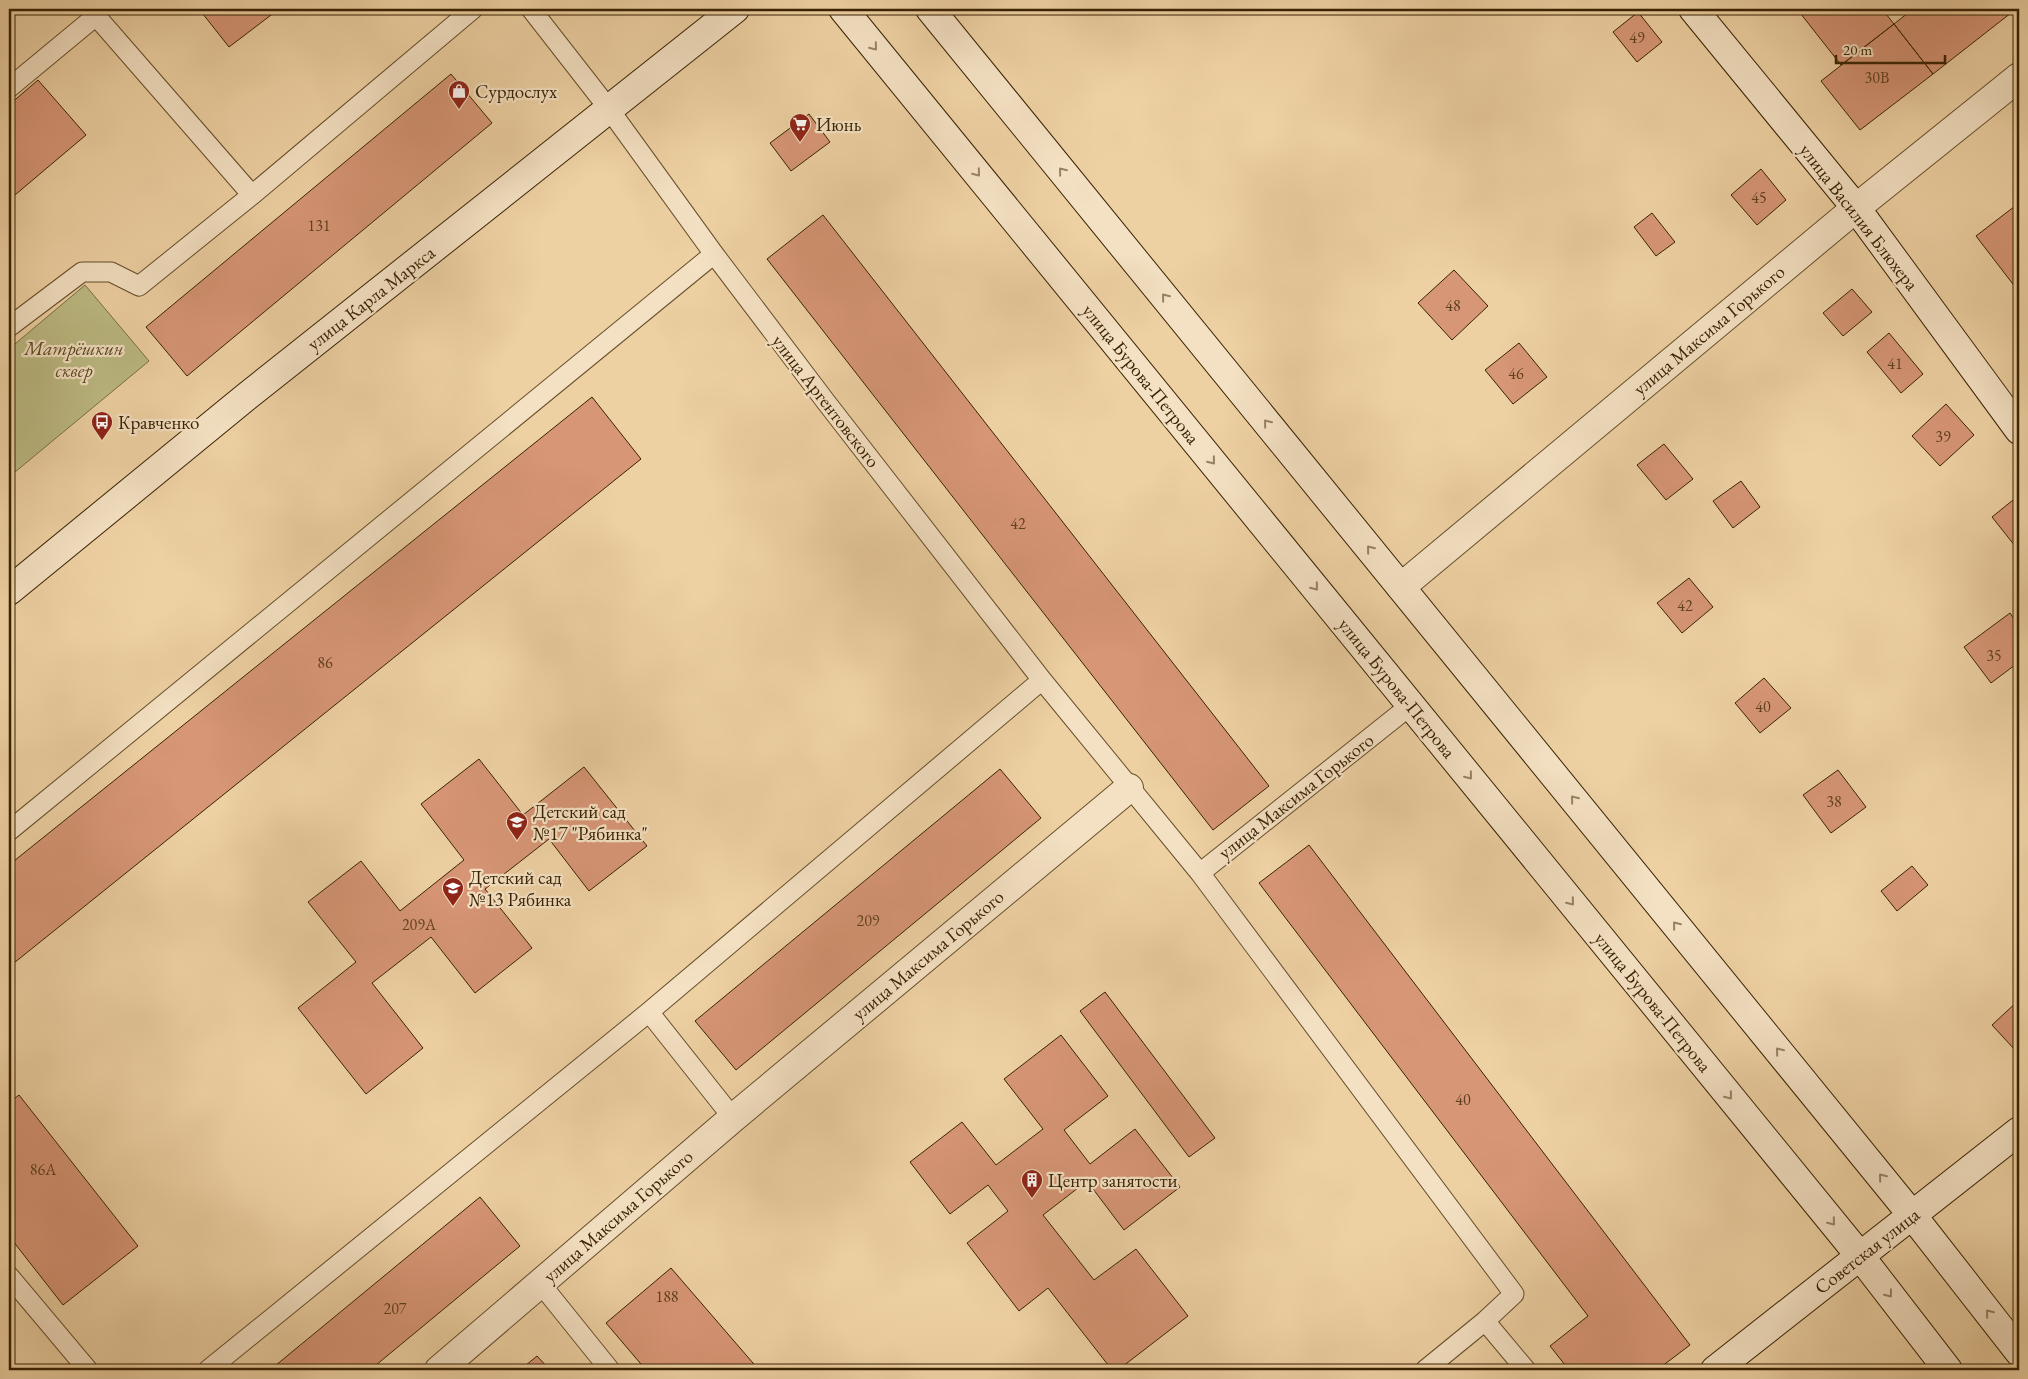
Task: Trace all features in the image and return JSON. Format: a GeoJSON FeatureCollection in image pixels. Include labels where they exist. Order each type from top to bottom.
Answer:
{"type":"FeatureCollection","features":[{"type":"Feature","properties":{"kind":"main road","name":"улица Карла Маркса"},"geometry":{"type":"LineString","coordinates":[[9,591],[254,391],[736,9]]}},
{"type":"Feature","properties":{"kind":"main road","name":"улица Бурова-Петрова"},"geometry":{"type":"LineString","coordinates":[[843,9],[1860,1256],[1948,1370]]}},
{"type":"Feature","properties":{"kind":"main road"},"geometry":{"type":"LineString","coordinates":[[930,9],[1912,1215],[2019,1352]]}},
{"type":"Feature","properties":{"kind":"main road","name":"улица Василия Блюхера"},"geometry":{"type":"LineString","coordinates":[[1693,9],[1856,208],[2019,430]]}},
{"type":"Feature","properties":{"kind":"main road","name":"улица Максима Горького"},"geometry":{"type":"LineString","coordinates":[[1401,587],[1856,208],[2019,79]]}},
{"type":"Feature","properties":{"kind":"main road","name":"улица Максима Горького"},"geometry":{"type":"LineString","coordinates":[[439,1370],[733,1118],[1129,788]]}},
{"type":"Feature","properties":{"kind":"main road","name":"Советская улица"},"geometry":{"type":"LineString","coordinates":[[1715,1370],[2019,1131]]}},
{"type":"Feature","properties":{"kind":"lane"},"geometry":{"type":"LineString","coordinates":[[9,327],[82,272],[111,272],[139,286],[252,195],[473,9]]}},
{"type":"Feature","properties":{"kind":"lane","name":"улица Аргентовского"},"geometry":{"type":"LineString","coordinates":[[531,9],[609,109],[714,254],[1042,680],[1129,788]]}},
{"type":"Feature","properties":{"kind":"lane"},"geometry":{"type":"LineString","coordinates":[[9,88],[96,16],[252,195]]}},
{"type":"Feature","properties":{"kind":"lane"},"geometry":{"type":"LineString","coordinates":[[9,832],[714,254]]}},
{"type":"Feature","properties":{"kind":"lane"},"geometry":{"type":"LineString","coordinates":[[208,1370],[649,1012],[1042,680]]}},
{"type":"Feature","properties":{"kind":"lane","name":"улица Максима Горького"},"geometry":{"type":"LineString","coordinates":[[1129,788],[1200,873],[1411,705]]}},
{"type":"Feature","properties":{"kind":"lane"},"geometry":{"type":"LineString","coordinates":[[1200,873],[1514,1294],[1485,1321],[1425,1370]]}},
{"type":"Feature","properties":{"kind":"lane"},"geometry":{"type":"LineString","coordinates":[[649,1012],[733,1118]]}},
{"type":"Feature","properties":{"kind":"lane"},"geometry":{"type":"LineString","coordinates":[[9,1276],[88,1370]]}},
{"type":"Feature","properties":{"kind":"lane"},"geometry":{"type":"LineString","coordinates":[[540,1284],[610,1370]]}},
{"type":"Feature","properties":{"kind":"lane"},"geometry":{"type":"LineString","coordinates":[[1485,1321],[1526,1370]]}},
{"type":"Feature","properties":{"kind":"green space","name":"Матрёшкин сквер"},"geometry":{"type":"Polygon","coordinates":[[[85,285],[149,361],[9,477],[9,349],[85,285]]]}},
{"type":"Feature","properties":{"kind":"building"},"geometry":{"type":"Polygon","coordinates":[[[199,9],[279,9],[229,47],[199,9]]]}},
{"type":"Feature","properties":{"kind":"building"},"geometry":{"type":"Polygon","coordinates":[[[1797,9],[1882,9],[1894,24],[1841,65],[1797,9]]]}},
{"type":"Feature","properties":{"kind":"building"},"geometry":{"type":"Polygon","coordinates":[[[1913,9],[2016,9],[1933,74],[1894,24],[1913,9]]]}},
{"type":"Feature","properties":{"kind":"building"},"geometry":{"type":"Polygon","coordinates":[[[1638,12],[1662,42],[1637,62],[1613,32],[1638,12]]]}},
{"type":"Feature","properties":{"kind":"building"},"geometry":{"type":"Polygon","coordinates":[[[1894,24],[1933,74],[1860,130],[1821,81],[1894,24]]]}},
{"type":"Feature","properties":{"kind":"building"},"geometry":{"type":"Polygon","coordinates":[[[451,74],[492,123],[187,376],[146,327],[451,74]]]}},
{"type":"Feature","properties":{"kind":"building"},"geometry":{"type":"Polygon","coordinates":[[[38,80],[86,135],[9,200],[9,105],[38,80]]]}},
{"type":"Feature","properties":{"kind":"building","name":"Июнь"},"geometry":{"type":"Polygon","coordinates":[[[809,114],[830,142],[791,171],[770,143],[809,114]]]}},
{"type":"Feature","properties":{"kind":"building"},"geometry":{"type":"Polygon","coordinates":[[[1761,169],[1786,200],[1757,225],[1731,195],[1761,169]]]}},
{"type":"Feature","properties":{"kind":"building"},"geometry":{"type":"Polygon","coordinates":[[[2019,203],[2019,292],[1976,236],[2019,203]]]}},
{"type":"Feature","properties":{"kind":"building"},"geometry":{"type":"Polygon","coordinates":[[[1652,213],[1675,242],[1656,256],[1634,227],[1652,213]]]}},
{"type":"Feature","properties":{"kind":"building"},"geometry":{"type":"Polygon","coordinates":[[[823,215],[1269,786],[1213,830],[767,259],[823,215]]]}},
{"type":"Feature","properties":{"kind":"building"},"geometry":{"type":"Polygon","coordinates":[[[1454,270],[1488,306],[1452,340],[1418,303],[1454,270]]]}},
{"type":"Feature","properties":{"kind":"building"},"geometry":{"type":"Polygon","coordinates":[[[1852,289],[1872,312],[1843,336],[1823,313],[1852,289]]]}},
{"type":"Feature","properties":{"kind":"building"},"geometry":{"type":"Polygon","coordinates":[[[1889,333],[1923,374],[1901,393],[1867,352],[1889,333]]]}},
{"type":"Feature","properties":{"kind":"building"},"geometry":{"type":"Polygon","coordinates":[[[1519,343],[1547,377],[1513,404],[1485,370],[1519,343]]]}},
{"type":"Feature","properties":{"kind":"building"},"geometry":{"type":"Polygon","coordinates":[[[592,397],[641,459],[9,967],[9,865],[592,397]]]}},
{"type":"Feature","properties":{"kind":"building"},"geometry":{"type":"Polygon","coordinates":[[[1946,404],[1974,435],[1940,466],[1912,436],[1946,404]]]}},
{"type":"Feature","properties":{"kind":"building"},"geometry":{"type":"Polygon","coordinates":[[[1664,444],[1693,479],[1666,500],[1637,465],[1664,444]]]}},
{"type":"Feature","properties":{"kind":"building"},"geometry":{"type":"Polygon","coordinates":[[[1741,481],[1760,507],[1733,528],[1713,501],[1741,481]]]}},
{"type":"Feature","properties":{"kind":"building"},"geometry":{"type":"Polygon","coordinates":[[[2019,497],[2019,551],[1992,517],[2019,497]]]}},
{"type":"Feature","properties":{"kind":"building"},"geometry":{"type":"Polygon","coordinates":[[[1689,578],[1713,607],[1682,633],[1657,603],[1689,578]]]}},
{"type":"Feature","properties":{"kind":"building"},"geometry":{"type":"Polygon","coordinates":[[[2010,613],[2019,626],[2019,662],[1991,683],[1964,647],[2010,613]]]}},
{"type":"Feature","properties":{"kind":"building"},"geometry":{"type":"Polygon","coordinates":[[[1764,678],[1791,708],[1760,733],[1735,703],[1764,678]]]}},
{"type":"Feature","properties":{"kind":"building"},"geometry":{"type":"Polygon","coordinates":[[[479,759],[523,815],[584,767],[647,846],[589,891],[549,839],[485,889],[532,948],[475,993],[431,937],[372,983],[423,1048],[366,1094],[298,1008],[356,962],[308,902],[361,861],[400,911],[464,860],[421,804],[479,759]]]}},
{"type":"Feature","properties":{"kind":"building"},"geometry":{"type":"Polygon","coordinates":[[[1000,769],[1041,818],[736,1070],[695,1021],[1000,769]]]}},
{"type":"Feature","properties":{"kind":"building"},"geometry":{"type":"Polygon","coordinates":[[[1838,770],[1866,807],[1831,833],[1803,795],[1838,770]]]}},
{"type":"Feature","properties":{"kind":"building"},"geometry":{"type":"Polygon","coordinates":[[[1309,845],[1690,1345],[1657,1370],[1569,1370],[1550,1346],[1588,1316],[1259,883],[1309,845]]]}},
{"type":"Feature","properties":{"kind":"building"},"geometry":{"type":"Polygon","coordinates":[[[1912,866],[1928,885],[1897,911],[1881,891],[1912,866]]]}},
{"type":"Feature","properties":{"kind":"building"},"geometry":{"type":"Polygon","coordinates":[[[1105,992],[1215,1138],[1189,1157],[1080,1011],[1105,992]]]}},
{"type":"Feature","properties":{"kind":"building"},"geometry":{"type":"Polygon","coordinates":[[[2019,1000],[2019,1047],[2015,1050],[1992,1025],[2019,1000]]]}},
{"type":"Feature","properties":{"kind":"building","name":"Центр занятости"},"geometry":{"type":"Polygon","coordinates":[[[1061,1035],[1108,1096],[1064,1130],[1090,1164],[1135,1129],[1180,1187],[1124,1230],[1087,1181],[1043,1215],[1094,1280],[1136,1249],[1188,1316],[1118,1370],[1112,1370],[1048,1288],[1019,1311],[967,1243],[1008,1211],[988,1185],[950,1214],[910,1162],[962,1122],[996,1165],[1043,1129],[1004,1079],[1061,1035]]]}},
{"type":"Feature","properties":{"kind":"building"},"geometry":{"type":"Polygon","coordinates":[[[19,1095],[138,1246],[63,1305],[9,1236],[9,1103],[19,1095]]]}},
{"type":"Feature","properties":{"kind":"building"},"geometry":{"type":"Polygon","coordinates":[[[480,1197],[520,1246],[370,1370],[270,1370],[480,1197]]]}},
{"type":"Feature","properties":{"kind":"building"},"geometry":{"type":"Polygon","coordinates":[[[671,1268],[759,1370],[646,1370],[606,1323],[671,1268]]]}},
{"type":"Feature","properties":{"kind":"building"},"geometry":{"type":"Polygon","coordinates":[[[537,1356],[550,1370],[520,1370],[537,1356]]]}},
{"type":"Feature","properties":{"kind":"place","name":"Сурдослух"},"geometry":{"type":"Point","coordinates":[459,110]}},
{"type":"Feature","properties":{"kind":"place","name":"Июнь"},"geometry":{"type":"Point","coordinates":[800,143]}},
{"type":"Feature","properties":{"kind":"place","name":"Кравченко"},"geometry":{"type":"Point","coordinates":[102,441]}},
{"type":"Feature","properties":{"kind":"place","name":"Детский сад №17 \"Рябинка\""},"geometry":{"type":"Point","coordinates":[517,841]}},
{"type":"Feature","properties":{"kind":"place","name":"Детский сад №13 Рябинка"},"geometry":{"type":"Point","coordinates":[453,907]}},
{"type":"Feature","properties":{"kind":"place","name":"Центр занятости"},"geometry":{"type":"Point","coordinates":[1032,1199]}}]}
